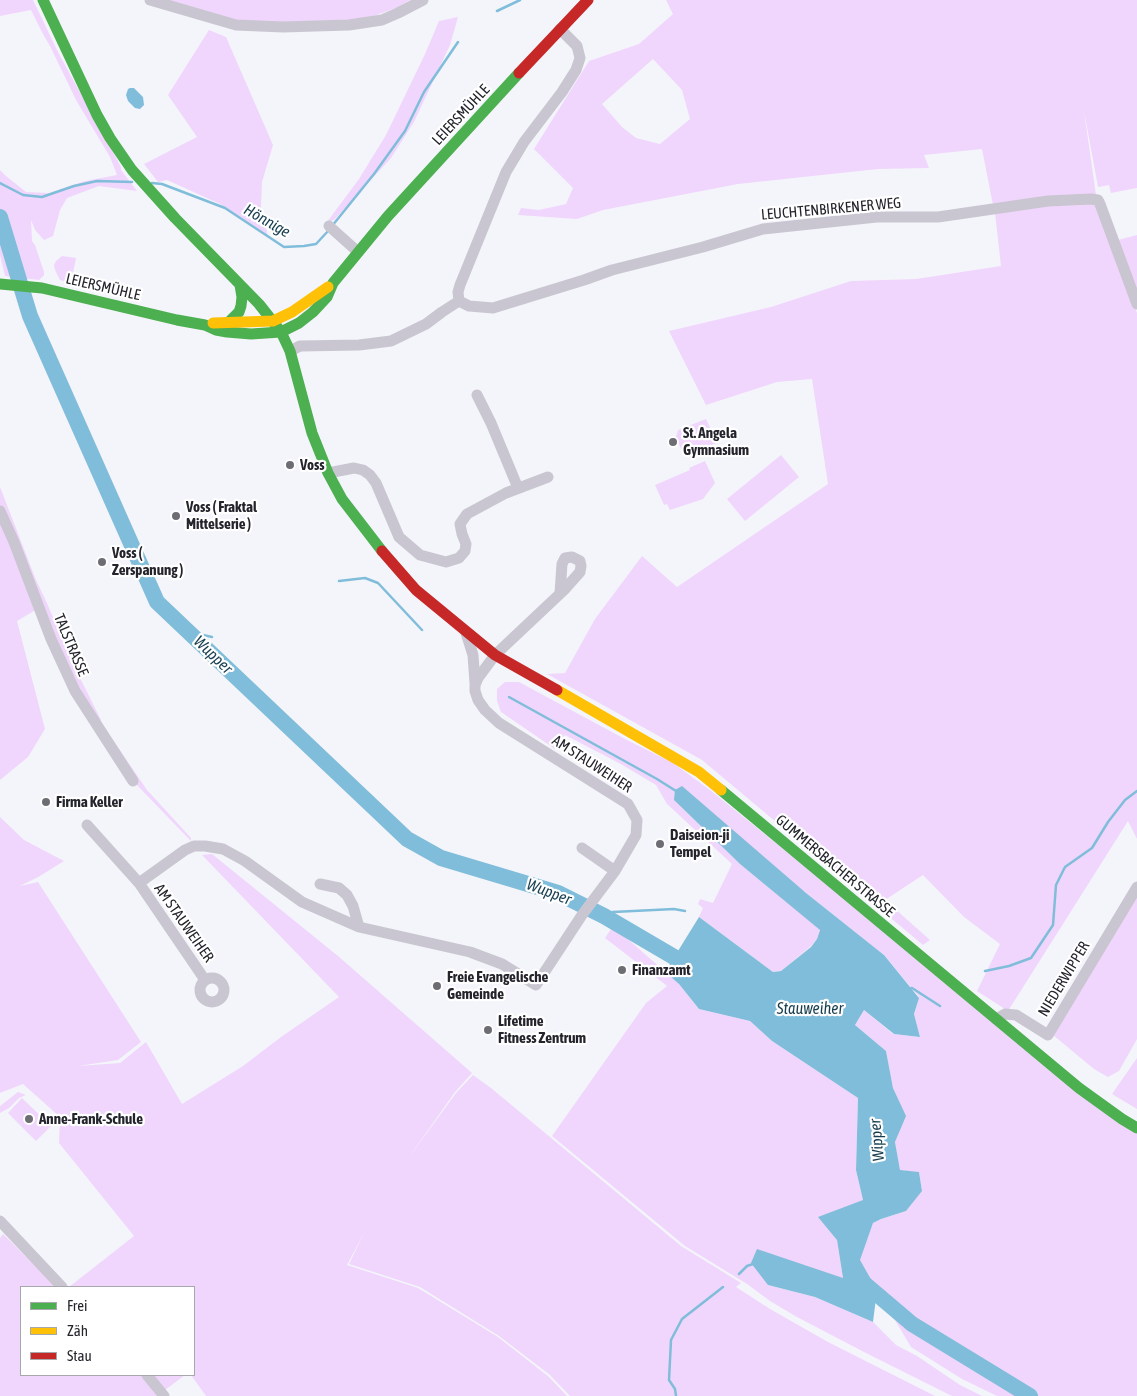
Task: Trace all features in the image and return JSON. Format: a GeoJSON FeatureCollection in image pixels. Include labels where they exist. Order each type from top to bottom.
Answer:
{"type":"FeatureCollection","features":[{"type":"Feature","properties":{"kind":"main road","name":"LEIERSMÜHLE"},"geometry":{"type":"LineString","coordinates":[[3,284],[48,289],[239,334],[280,332],[299,323],[327,297],[333,283],[388,216],[588,0]]}},
{"type":"Feature","properties":{"kind":"main road","name":"GUMMERSBACHER STRASSE"},"geometry":{"type":"LineString","coordinates":[[45,4],[97,115],[132,170],[259,304],[280,332],[290,351],[312,434],[328,473],[342,499],[378,546],[416,590],[496,654],[699,772],[1086,1093],[1137,1128]]}},
{"type":"Feature","properties":{"kind":"main road","name":"LEIERSMÜHLE"},"geometry":{"type":"LineString","coordinates":[[205,325],[273,321],[292,312],[333,283]]}},
{"type":"Feature","properties":{"kind":"main road"},"geometry":{"type":"LineString","coordinates":[[228,323],[239,312],[241,306],[240,285]]}},
{"type":"Feature","properties":{"kind":"street"},"geometry":{"type":"LineString","coordinates":[[150,0],[236,25],[283,27],[349,25],[382,20],[423,0]]}},
{"type":"Feature","properties":{"kind":"street"},"geometry":{"type":"LineString","coordinates":[[290,351],[300,346],[360,345],[391,341],[426,324],[459,301],[458,292],[460,284],[506,172],[524,142],[576,70],[580,58],[577,46],[560,29]]}},
{"type":"Feature","properties":{"kind":"street","name":"LEUCHTENBIRKENER WEG"},"geometry":{"type":"LineString","coordinates":[[459,301],[469,306],[494,308],[612,270],[703,247],[763,229],[877,217],[938,217],[1048,201],[1098,200],[1137,304]]}},
{"type":"Feature","properties":{"kind":"street"},"geometry":{"type":"LineString","coordinates":[[332,228],[358,252]]}},
{"type":"Feature","properties":{"kind":"street"},"geometry":{"type":"LineString","coordinates":[[477,394],[518,488]]}},
{"type":"Feature","properties":{"kind":"street"},"geometry":{"type":"LineString","coordinates":[[328,473],[354,468],[363,470],[370,475],[376,483],[399,537],[420,555],[446,562],[459,558],[465,551],[466,544],[460,524],[467,514],[518,488],[548,477]]}},
{"type":"Feature","properties":{"kind":"street","name":"TALSTRASSE"},"geometry":{"type":"LineString","coordinates":[[0,511],[14,542],[51,639],[75,691],[133,781]]}},
{"type":"Feature","properties":{"kind":"street"},"geometry":{"type":"LineString","coordinates":[[475,685],[482,671],[496,654],[560,593]]}},
{"type":"Feature","properties":{"kind":"street","name":"AM STAUWEIHER"},"geometry":{"type":"LineString","coordinates":[[139,883],[185,850],[194,846],[223,849],[245,861],[302,902],[359,927],[470,952],[502,964],[536,985],[582,915],[615,871],[636,835],[637,820],[628,804],[499,722],[485,710],[478,700],[475,691],[473,655],[465,631]]}},
{"type":"Feature","properties":{"kind":"street","name":"AM STAUWEIHER"},"geometry":{"type":"LineString","coordinates":[[86,825],[139,883],[205,980]]}},
{"type":"Feature","properties":{"kind":"street"},"geometry":{"type":"LineString","coordinates":[[582,848],[615,871]]}},
{"type":"Feature","properties":{"kind":"street"},"geometry":{"type":"LineString","coordinates":[[320,884],[339,888],[347,896],[353,906],[359,927]]}},
{"type":"Feature","properties":{"kind":"street","name":"NIEDERWIPPER"},"geometry":{"type":"LineString","coordinates":[[996,1019],[1005,1014],[1016,1015],[1048,1035],[1137,887]]}},
{"type":"Feature","properties":{"kind":"street"},"geometry":{"type":"LineString","coordinates":[[0,1220],[61,1286]]}},
{"type":"Feature","properties":{"kind":"street"},"geometry":{"type":"LineString","coordinates":[[148,1376],[164,1396]]}},
{"type":"Feature","properties":{"kind":"shaded area"},"geometry":{"type":"Polygon","coordinates":[[[0,0],[33,0],[59,54],[121,170],[137,191],[99,186],[67,198],[60,210],[53,236],[44,240],[35,230],[31,220],[32,241],[44,272],[44,275],[39,280],[5,276],[0,255],[0,170],[26,192],[49,193],[85,181],[117,175],[110,157],[76,100],[31,10],[0,16],[0,0]]]}},
{"type":"Feature","properties":{"kind":"shaded area"},"geometry":{"type":"Polygon","coordinates":[[[151,0],[410,0],[396,8],[349,25],[236,25],[151,0]]]}},
{"type":"Feature","properties":{"kind":"shaded area"},"geometry":{"type":"Polygon","coordinates":[[[666,0],[1137,0],[1137,188],[1111,193],[1109,185],[1098,187],[1084,111],[1096,195],[993,205],[982,149],[924,155],[929,168],[878,169],[738,184],[603,210],[577,219],[518,215],[521,208],[539,210],[566,204],[573,188],[534,149],[589,61],[639,44],[673,14],[666,0]],[[653,59],[602,104],[622,127],[636,138],[660,144],[690,119],[682,90],[653,59]]]}},
{"type":"Feature","properties":{"kind":"shaded area"},"geometry":{"type":"Polygon","coordinates":[[[458,17],[450,45],[414,122],[391,158],[334,220],[327,222],[359,179],[386,135],[439,21],[458,17]]]}},
{"type":"Feature","properties":{"kind":"shaded area"},"geometry":{"type":"Polygon","coordinates":[[[209,30],[226,37],[273,145],[262,182],[261,208],[268,236],[220,204],[167,180],[158,182],[144,164],[197,137],[168,95],[209,30]]]}},
{"type":"Feature","properties":{"kind":"shaded area"},"geometry":{"type":"Polygon","coordinates":[[[1048,203],[1094,204],[1101,215],[1137,313],[1137,839],[1128,821],[1008,1011],[977,991],[1000,944],[964,917],[923,875],[885,900],[930,940],[923,945],[702,760],[547,674],[565,673],[595,619],[642,556],[677,587],[828,484],[812,379],[777,382],[706,405],[669,331],[771,307],[851,281],[916,279],[1001,266],[995,213],[1048,203]]]}},
{"type":"Feature","properties":{"kind":"shaded area"},"geometry":{"type":"Polygon","coordinates":[[[1137,235],[1137,304],[1114,241],[1137,235]]]}},
{"type":"Feature","properties":{"kind":"shaded area"},"geometry":{"type":"Polygon","coordinates":[[[62,256],[76,258],[71,283],[60,280],[55,270],[54,265],[56,261],[62,256]]]}},
{"type":"Feature","properties":{"kind":"shaded area"},"geometry":{"type":"Polygon","coordinates":[[[706,419],[717,443],[684,456],[676,437],[678,430],[706,419]]]}},
{"type":"Feature","properties":{"kind":"shaded area"},"geometry":{"type":"Polygon","coordinates":[[[781,455],[799,477],[745,521],[727,499],[781,455]]]}},
{"type":"Feature","properties":{"kind":"shaded area"},"geometry":{"type":"Polygon","coordinates":[[[705,461],[715,483],[703,499],[670,510],[667,504],[664,505],[655,485],[690,470],[689,468],[705,461]]]}},
{"type":"Feature","properties":{"kind":"shaded area"},"geometry":{"type":"Polygon","coordinates":[[[0,487],[36,580],[75,668],[101,720],[97,726],[39,608],[17,621],[45,729],[28,757],[0,780],[0,487]]]}},
{"type":"Feature","properties":{"kind":"shaded area"},"geometry":{"type":"Polygon","coordinates":[[[505,682],[519,682],[673,763],[710,790],[1137,1134],[1137,1396],[997,1396],[962,1379],[911,1347],[859,1260],[873,1223],[906,1211],[922,1190],[919,1173],[900,1170],[895,1142],[905,1116],[893,1088],[886,1051],[855,1025],[864,1010],[893,1034],[920,1037],[914,1014],[919,997],[884,955],[806,893],[674,800],[740,864],[820,929],[817,939],[811,946],[781,971],[773,972],[699,917],[703,908],[698,904],[700,899],[713,903],[732,864],[667,804],[656,785],[565,735],[555,749],[501,712],[497,701],[497,689],[505,682]]]}},
{"type":"Feature","properties":{"kind":"shaded area"},"geometry":{"type":"Polygon","coordinates":[[[109,734],[147,790],[191,838],[191,841],[133,781],[109,734]]]}},
{"type":"Feature","properties":{"kind":"shaded area"},"geometry":{"type":"Polygon","coordinates":[[[0,817],[24,840],[64,861],[20,886],[38,882],[141,1042],[118,1060],[78,1066],[120,1063],[146,1042],[182,1104],[243,1066],[339,997],[202,855],[212,854],[338,956],[472,1073],[455,1092],[407,1160],[456,1093],[473,1075],[681,1246],[741,1283],[736,1287],[828,1342],[935,1396],[570,1396],[550,1375],[499,1336],[420,1287],[349,1264],[364,1233],[347,1265],[418,1288],[498,1337],[549,1377],[567,1396],[206,1396],[192,1376],[195,1376],[195,1286],[70,1286],[134,1236],[59,1143],[60,1117],[23,1084],[0,1093],[0,817]]]}},
{"type":"Feature","properties":{"kind":"shaded area"},"geometry":{"type":"Polygon","coordinates":[[[1137,896],[1137,1039],[1119,1071],[1108,1077],[1094,1069],[1053,1035],[1137,896]]]}},
{"type":"Feature","properties":{"kind":"shaded area"},"geometry":{"type":"Polygon","coordinates":[[[613,926],[679,984],[699,1009],[750,1021],[772,1041],[858,1098],[856,1170],[863,1200],[837,1240],[843,1278],[768,1285],[815,1297],[873,1322],[896,1345],[917,1356],[960,1385],[982,1396],[952,1396],[864,1352],[770,1301],[747,1284],[685,1246],[552,1136],[646,1003],[667,986],[605,938],[613,926]]]}},
{"type":"Feature","properties":{"kind":"shaded area"},"geometry":{"type":"Polygon","coordinates":[[[1137,1058],[1137,1109],[1112,1094],[1137,1058]]]}},
{"type":"Feature","properties":{"kind":"shaded area"},"geometry":{"type":"Polygon","coordinates":[[[18,1092],[26,1095],[19,1098],[9,1108],[0,1113],[0,1106],[18,1092]]]}},
{"type":"Feature","properties":{"kind":"shaded area","name":"Anne-Frank-Schule"},"geometry":{"type":"Polygon","coordinates":[[[22,1098],[51,1126],[36,1141],[8,1113],[22,1098]]]}},
{"type":"Feature","properties":{"kind":"shaded area"},"geometry":{"type":"Polygon","coordinates":[[[3,1234],[55,1286],[20,1286],[20,1376],[142,1376],[157,1396],[0,1396],[0,1238],[3,1234]]]}},
{"type":"Feature","properties":{"kind":"shaded area"},"geometry":{"type":"Polygon","coordinates":[[[155,1376],[184,1376],[165,1390],[155,1376]]]}},
{"type":"Feature","properties":{"kind":"water"},"geometry":{"type":"Polygon","coordinates":[[[130,88],[134,88],[143,97],[144,105],[140,109],[135,108],[128,101],[126,95],[130,88]]]}},
{"type":"Feature","properties":{"kind":"water","name":"Stauweiher"},"geometry":{"type":"Polygon","coordinates":[[[682,786],[806,893],[884,955],[919,998],[914,1014],[920,1037],[894,1034],[864,1010],[855,1025],[886,1051],[893,1088],[906,1116],[895,1142],[900,1170],[919,1172],[922,1191],[906,1211],[873,1223],[860,1260],[877,1290],[873,1322],[815,1297],[768,1285],[751,1263],[757,1249],[843,1278],[837,1240],[818,1217],[863,1200],[856,1170],[858,1098],[772,1041],[750,1021],[699,1009],[679,984],[665,972],[699,917],[773,972],[781,971],[811,947],[817,939],[820,930],[740,864],[674,800],[675,790],[682,786]]]}},
{"type":"Feature","properties":{"kind":"waterway","name":"Hönnige"},"geometry":{"type":"LineString","coordinates":[[497,11],[520,0]]}},
{"type":"Feature","properties":{"kind":"waterway","name":"Hönnige"},"geometry":{"type":"LineString","coordinates":[[332,226],[374,174],[405,131],[424,92],[458,42]]}},
{"type":"Feature","properties":{"kind":"waterway","name":"Hönnige"},"geometry":{"type":"LineString","coordinates":[[0,183],[23,195],[42,197],[74,186],[97,181],[132,182]]}},
{"type":"Feature","properties":{"kind":"waterway","name":"Hönnige"},"geometry":{"type":"LineString","coordinates":[[152,183],[162,184],[225,208],[284,247],[316,244],[329,230]]}},
{"type":"Feature","properties":{"kind":"waterway","name":"Wupper"},"geometry":{"type":"LineString","coordinates":[[0,217],[30,316],[157,602],[407,839],[441,858],[558,893],[604,916],[694,967]]}},
{"type":"Feature","properties":{"kind":"waterway"},"geometry":{"type":"LineString","coordinates":[[339,581],[365,578],[378,583],[422,630]]}},
{"type":"Feature","properties":{"kind":"waterway"},"geometry":{"type":"LineString","coordinates":[[189,632],[212,637]]}},
{"type":"Feature","properties":{"kind":"waterway"},"geometry":{"type":"LineString","coordinates":[[509,697],[676,791]]}},
{"type":"Feature","properties":{"kind":"waterway"},"geometry":{"type":"LineString","coordinates":[[985,971],[1009,966],[1031,958],[1053,925],[1056,885],[1065,867],[1092,848],[1108,822],[1125,800],[1137,791]]}},
{"type":"Feature","properties":{"kind":"waterway"},"geometry":{"type":"LineString","coordinates":[[604,916],[613,912],[674,909],[685,911]]}},
{"type":"Feature","properties":{"kind":"waterway"},"geometry":{"type":"LineString","coordinates":[[909,989],[912,988],[940,1006]]}},
{"type":"Feature","properties":{"kind":"waterway"},"geometry":{"type":"LineString","coordinates":[[739,1274],[747,1266],[753,1264]]}},
{"type":"Feature","properties":{"kind":"waterway","name":"Wipper"},"geometry":{"type":"LineString","coordinates":[[859,1279],[912,1324],[1030,1396]]}},
{"type":"Feature","properties":{"kind":"waterway"},"geometry":{"type":"LineString","coordinates":[[676,1396],[675,1389],[669,1380],[671,1340],[682,1319],[723,1287]]}},
{"type":"Feature","properties":{"kind":"traffic: fast"},"geometry":{"type":"LineString","coordinates":[[43,0],[97,115],[132,170],[175,218],[259,304],[281,332],[290,351],[312,433],[328,473],[342,499],[382,551]]}},
{"type":"Feature","properties":{"kind":"traffic: fast"},"geometry":{"type":"LineString","coordinates":[[0,284],[42,288],[205,325],[227,332],[251,334],[281,332],[299,323],[327,297],[333,283],[388,216],[519,73]]}},
{"type":"Feature","properties":{"kind":"traffic: fast"},"geometry":{"type":"LineString","coordinates":[[228,323],[239,312],[241,306],[240,285]]}},
{"type":"Feature","properties":{"kind":"traffic: fast"},"geometry":{"type":"LineString","coordinates":[[721,790],[1079,1088],[1137,1128]]}},
{"type":"Feature","properties":{"kind":"traffic: slow"},"geometry":{"type":"LineString","coordinates":[[213,323],[273,321],[292,312],[328,287]]}},
{"type":"Feature","properties":{"kind":"traffic: slow"},"geometry":{"type":"LineString","coordinates":[[557,690],[699,772],[721,790]]}},
{"type":"Feature","properties":{"kind":"traffic: jam"},"geometry":{"type":"LineString","coordinates":[[519,73],[588,0]]}},
{"type":"Feature","properties":{"kind":"traffic: jam"},"geometry":{"type":"LineString","coordinates":[[382,551],[416,590],[495,655],[557,690]]}},
{"type":"Feature","properties":{"kind":"place","name":"St. Angela Gymnasium"},"geometry":{"type":"Point","coordinates":[673,442]}},
{"type":"Feature","properties":{"kind":"place","name":"Voss"},"geometry":{"type":"Point","coordinates":[290,465]}},
{"type":"Feature","properties":{"kind":"place","name":"Voss ( Fraktal Mittelserie )"},"geometry":{"type":"Point","coordinates":[176,516]}},
{"type":"Feature","properties":{"kind":"place","name":"Voss ( Zerspanung )"},"geometry":{"type":"Point","coordinates":[102,562]}},
{"type":"Feature","properties":{"kind":"place","name":"Firma Keller"},"geometry":{"type":"Point","coordinates":[46,802]}},
{"type":"Feature","properties":{"kind":"place","name":"Daiseion-ji Tempel"},"geometry":{"type":"Point","coordinates":[660,844]}},
{"type":"Feature","properties":{"kind":"place","name":"Finanzamt"},"geometry":{"type":"Point","coordinates":[622,970]}},
{"type":"Feature","properties":{"kind":"place","name":"Freie Evangelische Gemeinde"},"geometry":{"type":"Point","coordinates":[437,986]}},
{"type":"Feature","properties":{"kind":"place","name":"Lifetime Fitness Zentrum"},"geometry":{"type":"Point","coordinates":[488,1030]}},
{"type":"Feature","properties":{"kind":"place","name":"Anne-Frank-Schule"},"geometry":{"type":"Point","coordinates":[29,1119]}}]}
